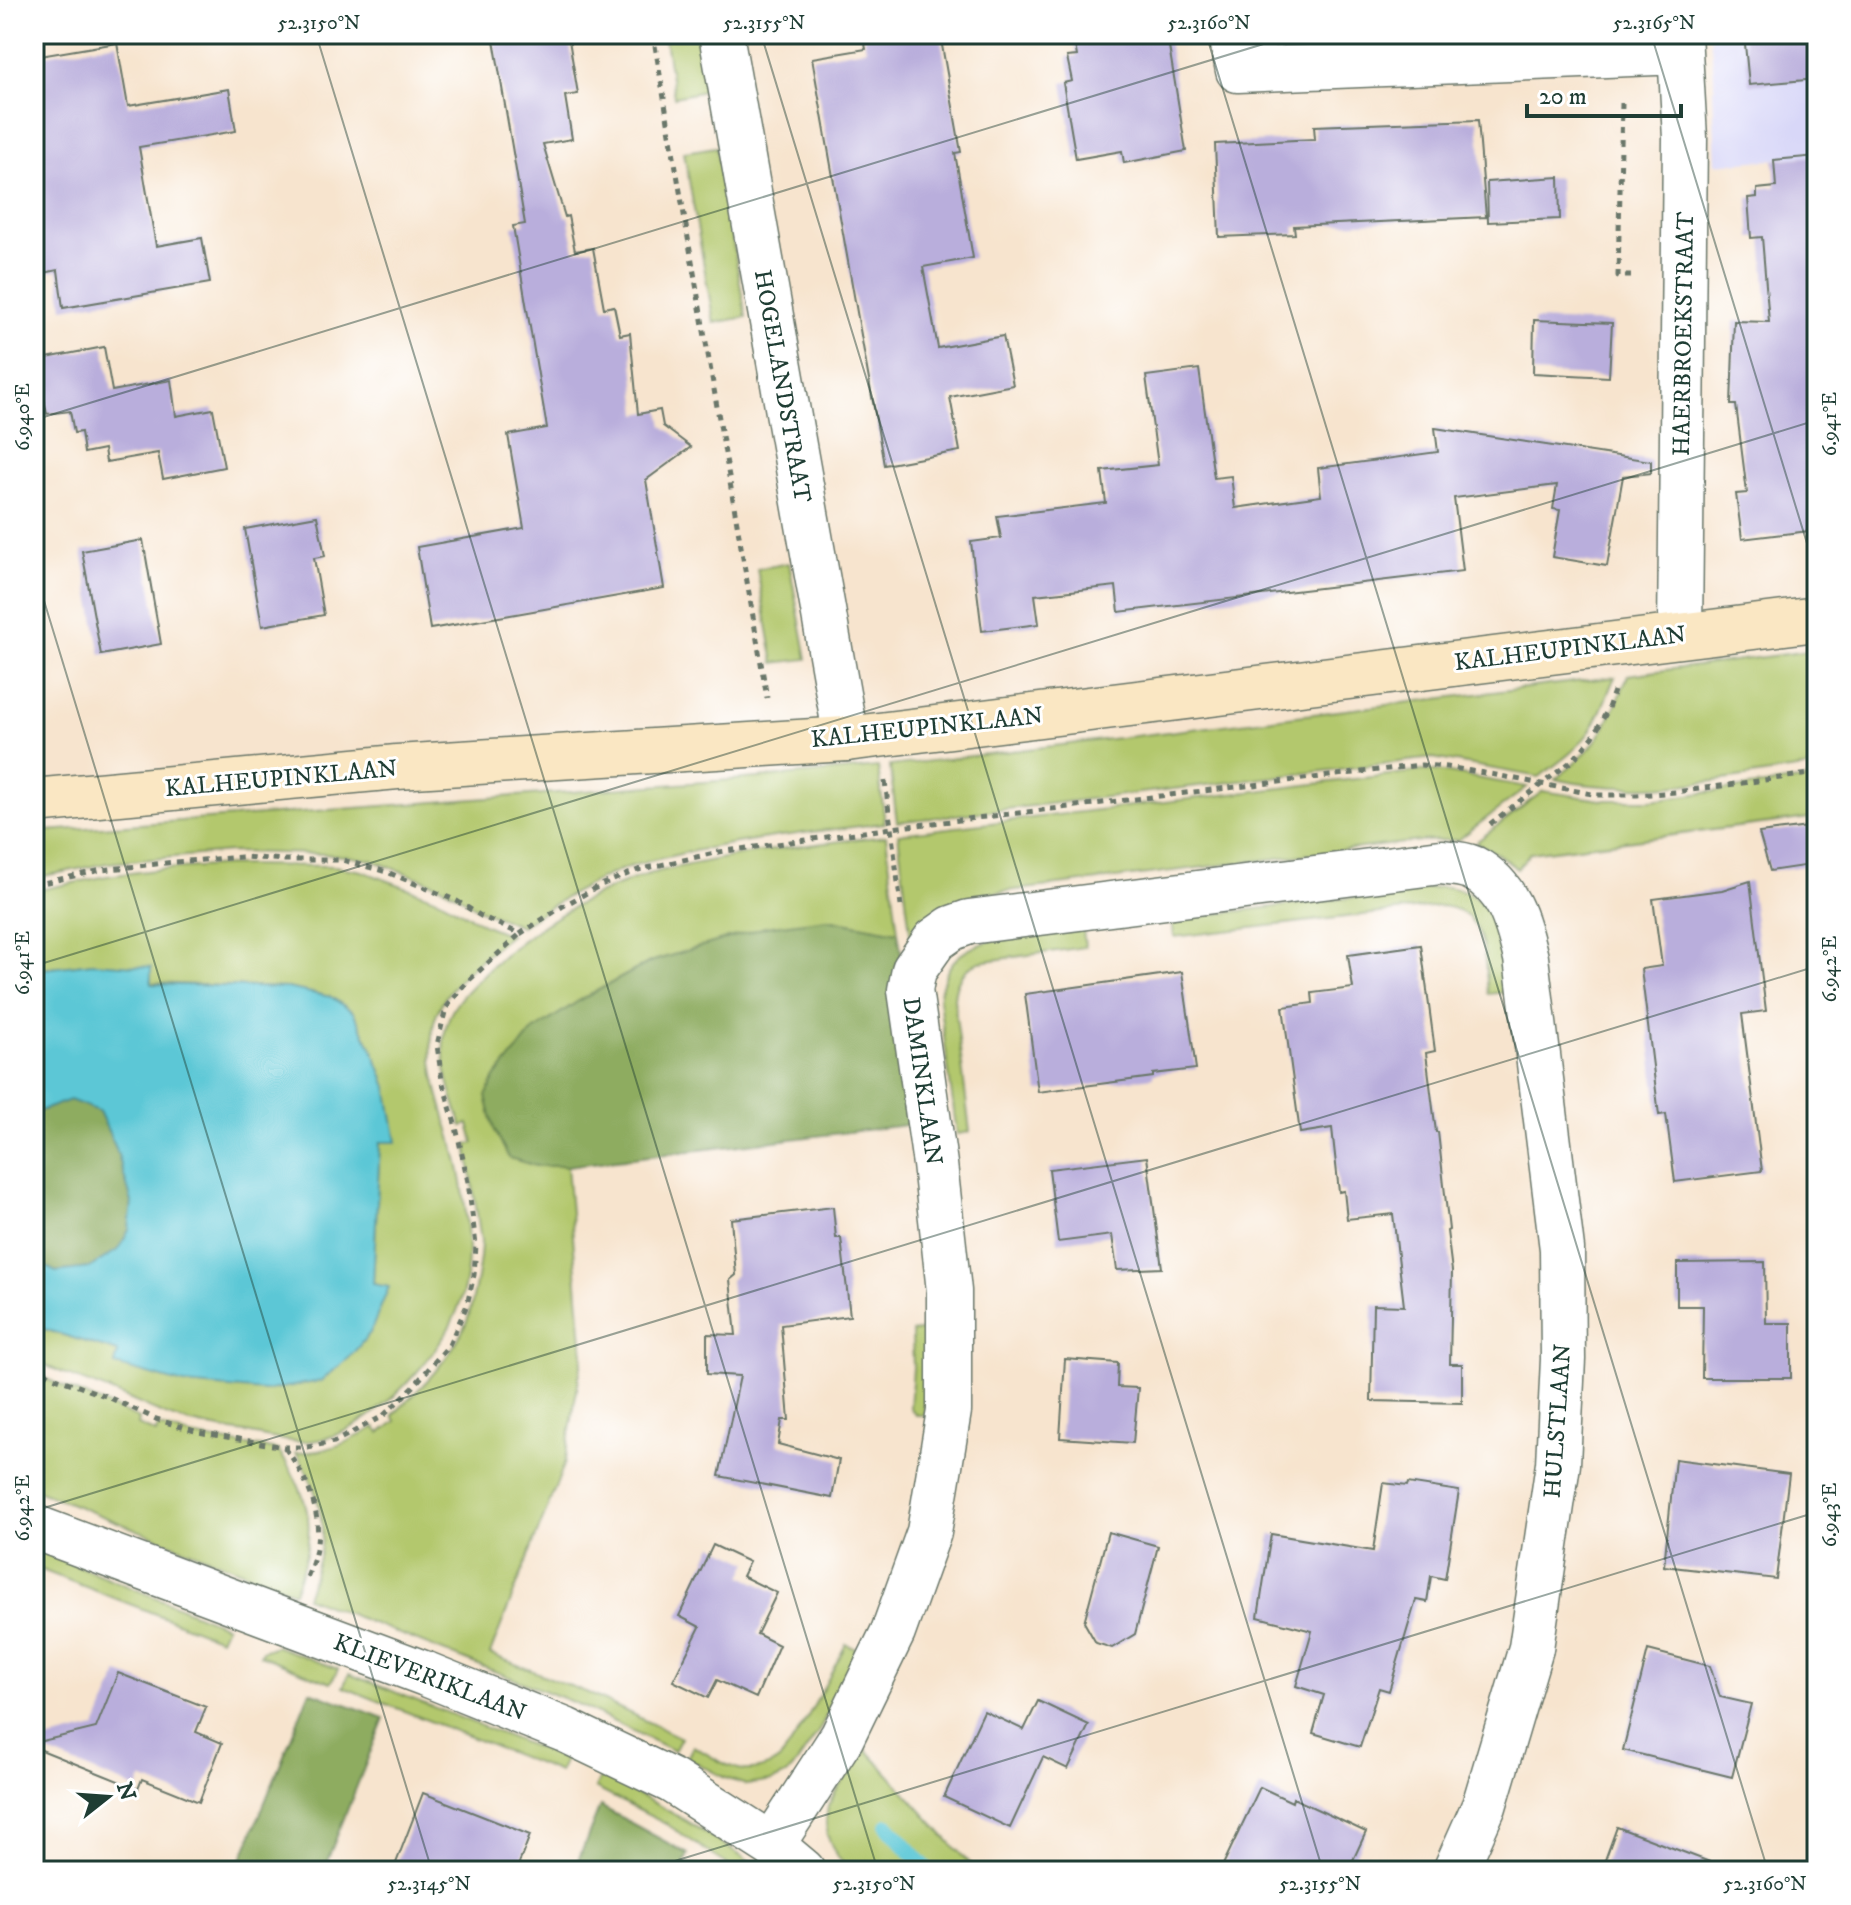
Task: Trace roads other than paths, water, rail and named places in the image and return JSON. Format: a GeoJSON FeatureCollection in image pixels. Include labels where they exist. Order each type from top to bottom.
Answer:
{"type":"FeatureCollection","features":[{"type":"Feature","properties":{"kind":"street","name":"HOGELANDSTRAAT"},"geometry":{"type":"LineString","coordinates":[[721,34],[837,686],[862,737]]}},
{"type":"Feature","properties":{"kind":"street"},"geometry":{"type":"LineString","coordinates":[[1231,34],[1238,70],[1619,55],[1679,43]]}},
{"type":"Feature","properties":{"kind":"street","name":"HAERBROEKSTRAAT"},"geometry":{"type":"LineString","coordinates":[[1679,43],[1685,138],[1680,635]]}},
{"type":"Feature","properties":{"kind":"street","name":"KALHEUPINKLAAN"},"geometry":{"type":"LineString","coordinates":[[34,801],[397,767],[862,737],[1817,619]]}},
{"type":"Feature","properties":{"kind":"street","name":"DAMINKLAAN"},"geometry":{"type":"LineString","coordinates":[[788,1858],[893,1632],[929,1532],[949,1411],[949,1291],[935,1164],[910,990],[914,970],[935,940],[952,928],[969,922],[1441,862],[1472,867],[1500,889],[1515,915],[1526,958]]}},
{"type":"Feature","properties":{"kind":"street","name":"HULSTLAAN"},"geometry":{"type":"LineString","coordinates":[[1455,1871],[1484,1806],[1531,1648],[1558,1464],[1563,1359],[1562,1249],[1526,958]]}},
{"type":"Feature","properties":{"kind":"street","name":"KLIEVERIKLAAN"},"geometry":{"type":"LineString","coordinates":[[34,1527],[426,1674],[565,1730],[672,1781],[788,1858]]}},
{"type":"Feature","properties":{"kind":"water"},"geometry":{"type":"Polygon","coordinates":[[[93,963],[151,967],[151,984],[287,988],[331,997],[353,1012],[372,1048],[387,1087],[397,1142],[380,1142],[373,1284],[389,1287],[370,1333],[349,1358],[321,1381],[264,1391],[184,1384],[115,1365],[118,1352],[34,1326],[34,1261],[56,1272],[89,1268],[119,1249],[129,1230],[132,1202],[116,1148],[99,1111],[70,1100],[34,1113],[34,970],[93,963]]]}},
{"type":"Feature","properties":{"kind":"waterway"},"geometry":{"type":"LineString","coordinates":[[888,1826],[928,1871]]}}]}
